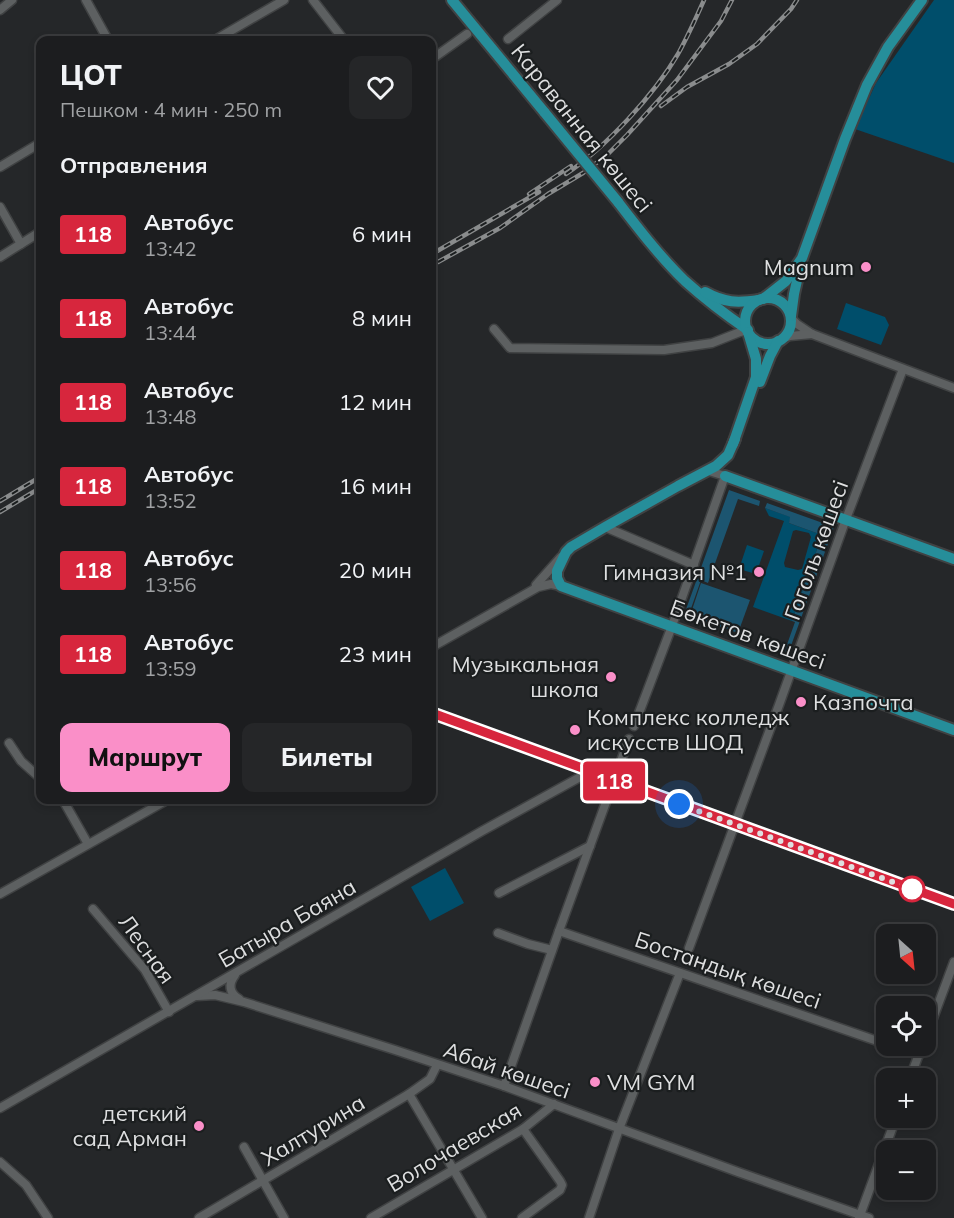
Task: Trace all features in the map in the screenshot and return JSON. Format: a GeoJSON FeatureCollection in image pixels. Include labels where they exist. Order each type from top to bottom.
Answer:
{"type":"FeatureCollection","features":[{"type":"Feature","properties":{"kind":"main road","name":"Караванная көшесі"},"geometry":{"type":"LineString","coordinates":[[452,0],[637,226],[684,279],[748,331]]}},
{"type":"Feature","properties":{"kind":"main road"},"geometry":{"type":"LineString","coordinates":[[725,476],[762,375],[790,328],[802,258],[844,139],[867,85],[888,48],[922,0]]}},
{"type":"Feature","properties":{"kind":"main road"},"geometry":{"type":"LineString","coordinates":[[725,476],[724,471],[756,377],[756,359],[745,321],[747,312],[752,304],[786,281],[802,258]]}},
{"type":"Feature","properties":{"kind":"main road","name":"Караванная көшесі"},"geometry":{"type":"LineString","coordinates":[[684,279],[712,296],[728,302],[740,303],[761,299]]}},
{"type":"Feature","properties":{"kind":"main road"},"geometry":{"type":"LineString","coordinates":[[761,299],[772,298],[781,302],[791,317]]}},
{"type":"Feature","properties":{"kind":"main road"},"geometry":{"type":"LineString","coordinates":[[748,331],[754,339],[761,343],[770,344],[781,340]]}},
{"type":"Feature","properties":{"kind":"main road"},"geometry":{"type":"LineString","coordinates":[[561,586],[557,578],[557,571],[566,552],[604,527],[710,471],[726,457],[735,440]]}},
{"type":"Feature","properties":{"kind":"main road"},"geometry":{"type":"LineString","coordinates":[[725,476],[954,559]]}},
{"type":"Feature","properties":{"kind":"main road","name":"Бөкетов көшесі"},"geometry":{"type":"LineString","coordinates":[[561,586],[954,730]]}},
{"type":"Feature","properties":{"kind":"street"},"geometry":{"type":"LineString","coordinates":[[0,10],[12,0]]}},
{"type":"Feature","properties":{"kind":"street"},"geometry":{"type":"LineString","coordinates":[[86,0],[106,36]]}},
{"type":"Feature","properties":{"kind":"street"},"geometry":{"type":"LineString","coordinates":[[222,36],[284,0]]}},
{"type":"Feature","properties":{"kind":"street"},"geometry":{"type":"LineString","coordinates":[[313,0],[341,36]]}},
{"type":"Feature","properties":{"kind":"street"},"geometry":{"type":"LineString","coordinates":[[508,39],[557,0]]}},
{"type":"Feature","properties":{"kind":"street"},"geometry":{"type":"LineString","coordinates":[[436,56],[467,34]]}},
{"type":"Feature","properties":{"kind":"street"},"geometry":{"type":"LineString","coordinates":[[0,167],[36,145]]}},
{"type":"Feature","properties":{"kind":"street"},"geometry":{"type":"LineString","coordinates":[[0,207],[21,244]]}},
{"type":"Feature","properties":{"kind":"street"},"geometry":{"type":"LineString","coordinates":[[0,257],[36,235]]}},
{"type":"Feature","properties":{"kind":"street"},"geometry":{"type":"LineString","coordinates":[[791,317],[812,334],[954,388]]}},
{"type":"Feature","properties":{"kind":"street"},"geometry":{"type":"LineString","coordinates":[[494,329],[510,348],[664,350],[712,343],[738,332],[748,331]]}},
{"type":"Feature","properties":{"kind":"street"},"geometry":{"type":"LineString","coordinates":[[781,340],[790,336],[812,334]]}},
{"type":"Feature","properties":{"kind":"street","name":"Гоголь көшесі"},"geometry":{"type":"LineString","coordinates":[[689,948],[903,369]]}},
{"type":"Feature","properties":{"kind":"street"},"geometry":{"type":"LineString","coordinates":[[634,726],[725,476],[710,471]]}},
{"type":"Feature","properties":{"kind":"street"},"geometry":{"type":"LineString","coordinates":[[710,471],[718,480],[720,491]]}},
{"type":"Feature","properties":{"kind":"street"},"geometry":{"type":"LineString","coordinates":[[604,527],[694,565]]}},
{"type":"Feature","properties":{"kind":"street"},"geometry":{"type":"LineString","coordinates":[[436,645],[528,592],[566,552]]}},
{"type":"Feature","properties":{"kind":"street","name":"Бөкетов көшесі"},"geometry":{"type":"LineString","coordinates":[[528,592],[545,584],[561,586]]}},
{"type":"Feature","properties":{"kind":"street"},"geometry":{"type":"LineString","coordinates":[[436,714],[954,904]]}},
{"type":"Feature","properties":{"kind":"street"},"geometry":{"type":"LineString","coordinates":[[504,1086],[629,739]]}},
{"type":"Feature","properties":{"kind":"street"},"geometry":{"type":"LineString","coordinates":[[9,743],[21,761],[36,774]]}},
{"type":"Feature","properties":{"kind":"street"},"geometry":{"type":"LineString","coordinates":[[566,762],[574,772],[573,779],[568,784]]}},
{"type":"Feature","properties":{"kind":"street","name":"Батыра Баяна"},"geometry":{"type":"LineString","coordinates":[[0,1108],[482,831],[582,776],[592,773]]}},
{"type":"Feature","properties":{"kind":"street"},"geometry":{"type":"LineString","coordinates":[[65,804],[88,844]]}},
{"type":"Feature","properties":{"kind":"street"},"geometry":{"type":"LineString","coordinates":[[0,894],[160,804]]}},
{"type":"Feature","properties":{"kind":"street"},"geometry":{"type":"LineString","coordinates":[[499,893],[590,846]]}},
{"type":"Feature","properties":{"kind":"street","name":"Лесная"},"geometry":{"type":"LineString","coordinates":[[93,909],[145,970],[169,1012]]}},
{"type":"Feature","properties":{"kind":"street","name":"Бостандық көшесі"},"geometry":{"type":"LineString","coordinates":[[559,931],[876,1041]]}},
{"type":"Feature","properties":{"kind":"street"},"geometry":{"type":"LineString","coordinates":[[498,933],[552,950]]}},
{"type":"Feature","properties":{"kind":"street"},"geometry":{"type":"LineString","coordinates":[[936,1010],[954,962]]}},
{"type":"Feature","properties":{"kind":"street"},"geometry":{"type":"LineString","coordinates":[[240,971],[230,986],[233,995],[244,1002]]}},
{"type":"Feature","properties":{"kind":"street"},"geometry":{"type":"LineString","coordinates":[[589,1218],[619,1129],[680,973]]}},
{"type":"Feature","properties":{"kind":"street","name":"Абай көшесі"},"geometry":{"type":"LineString","coordinates":[[197,996],[215,995],[244,1002],[504,1086],[869,1218]]}},
{"type":"Feature","properties":{"kind":"street","name":"Халтурина"},"geometry":{"type":"LineString","coordinates":[[199,1218],[409,1094],[430,1079],[437,1065]]}},
{"type":"Feature","properties":{"kind":"street"},"geometry":{"type":"LineString","coordinates":[[409,1094],[482,1218]]}},
{"type":"Feature","properties":{"kind":"street","name":"Волочаевская"},"geometry":{"type":"LineString","coordinates":[[371,1218],[523,1129],[554,1104]]}},
{"type":"Feature","properties":{"kind":"street"},"geometry":{"type":"LineString","coordinates":[[859,1216],[892,1128]]}},
{"type":"Feature","properties":{"kind":"street"},"geometry":{"type":"LineString","coordinates":[[522,1218],[560,1190],[562,1185],[523,1129]]}},
{"type":"Feature","properties":{"kind":"street"},"geometry":{"type":"LineString","coordinates":[[244,1146],[284,1218]]}},
{"type":"Feature","properties":{"kind":"street"},"geometry":{"type":"LineString","coordinates":[[0,1162],[26,1185],[48,1218]]}},
{"type":"Feature","properties":{"kind":"shaded area"},"geometry":{"type":"Polygon","coordinates":[[[934,0],[954,0],[954,163],[855,129],[876,83],[934,0]]]}},
{"type":"Feature","properties":{"kind":"shaded area"},"geometry":{"type":"Polygon","coordinates":[[[846,303],[885,317],[889,325],[881,345],[837,329],[846,303]]]}},
{"type":"Feature","properties":{"kind":"shaded area"},"geometry":{"type":"Polygon","coordinates":[[[729,490],[760,501],[759,506],[738,499],[708,583],[701,580],[688,617],[684,615],[729,490]]]}},
{"type":"Feature","properties":{"kind":"shaded area"},"geometry":{"type":"Polygon","coordinates":[[[767,503],[834,527],[788,654],[784,653],[795,622],[792,621],[822,535],[789,523],[790,517],[765,508],[767,503]]]}},
{"type":"Feature","properties":{"kind":"shaded area"},"geometry":{"type":"Polygon","coordinates":[[[765,508],[791,517],[789,523],[822,535],[792,621],[753,607],[784,521],[769,516],[765,508]],[[793,531],[784,563],[785,567],[802,569],[811,537],[809,533],[793,531]]]}},
{"type":"Feature","properties":{"kind":"shaded area"},"geometry":{"type":"Polygon","coordinates":[[[747,545],[764,551],[756,574],[739,569],[747,545]]]}},
{"type":"Feature","properties":{"kind":"shaded area"},"geometry":{"type":"Polygon","coordinates":[[[701,583],[750,600],[738,633],[690,616],[701,583]]]}},
{"type":"Feature","properties":{"kind":"shaded area"},"geometry":{"type":"Polygon","coordinates":[[[445,868],[464,903],[430,921],[411,887],[445,868]]]}},
{"type":"Feature","properties":{"kind":"railway"},"geometry":{"type":"LineString","coordinates":[[566,174],[597,150],[643,103],[678,54],[704,0]]}},
{"type":"Feature","properties":{"kind":"railway"},"geometry":{"type":"LineString","coordinates":[[438,262],[500,228],[607,155],[677,80],[721,21],[732,0]]}},
{"type":"Feature","properties":{"kind":"railway"},"geometry":{"type":"LineString","coordinates":[[661,106],[687,87],[729,64],[757,44],[797,0]]}},
{"type":"Feature","properties":{"kind":"railway"},"geometry":{"type":"LineString","coordinates":[[529,194],[571,166]]}},
{"type":"Feature","properties":{"kind":"railway"},"geometry":{"type":"LineString","coordinates":[[436,252],[539,192]]}},
{"type":"Feature","properties":{"kind":"railway"},"geometry":{"type":"LineString","coordinates":[[0,501],[36,479]]}},
{"type":"Feature","properties":{"kind":"railway"},"geometry":{"type":"LineString","coordinates":[[0,512],[36,490]]}},
{"type":"Feature","properties":{"kind":"bus line","name":"118"},"geometry":{"type":"LineString","coordinates":[[436,714],[954,904]]}},
{"type":"Feature","properties":{"kind":"place","name":"Magnum"},"geometry":{"type":"Point","coordinates":[866,267]}},
{"type":"Feature","properties":{"kind":"place","name":"Гимназия №1"},"geometry":{"type":"Point","coordinates":[759,572]}},
{"type":"Feature","properties":{"kind":"place","name":"Музыкальная школа"},"geometry":{"type":"Point","coordinates":[611,677]}},
{"type":"Feature","properties":{"kind":"place","name":"Казпочта"},"geometry":{"type":"Point","coordinates":[801,702]}},
{"type":"Feature","properties":{"kind":"place","name":"Комплекс колледж искусств ШОД"},"geometry":{"type":"Point","coordinates":[575,730]}},
{"type":"Feature","properties":{"kind":"place","name":"VM GYM"},"geometry":{"type":"Point","coordinates":[595,1082]}},
{"type":"Feature","properties":{"kind":"place","name":"детский сад Арман"},"geometry":{"type":"Point","coordinates":[199,1126]}},
{"type":"Feature","properties":{"kind":"route"},"geometry":{"type":"LineString","coordinates":[[679,804],[912,889]]}}]}
